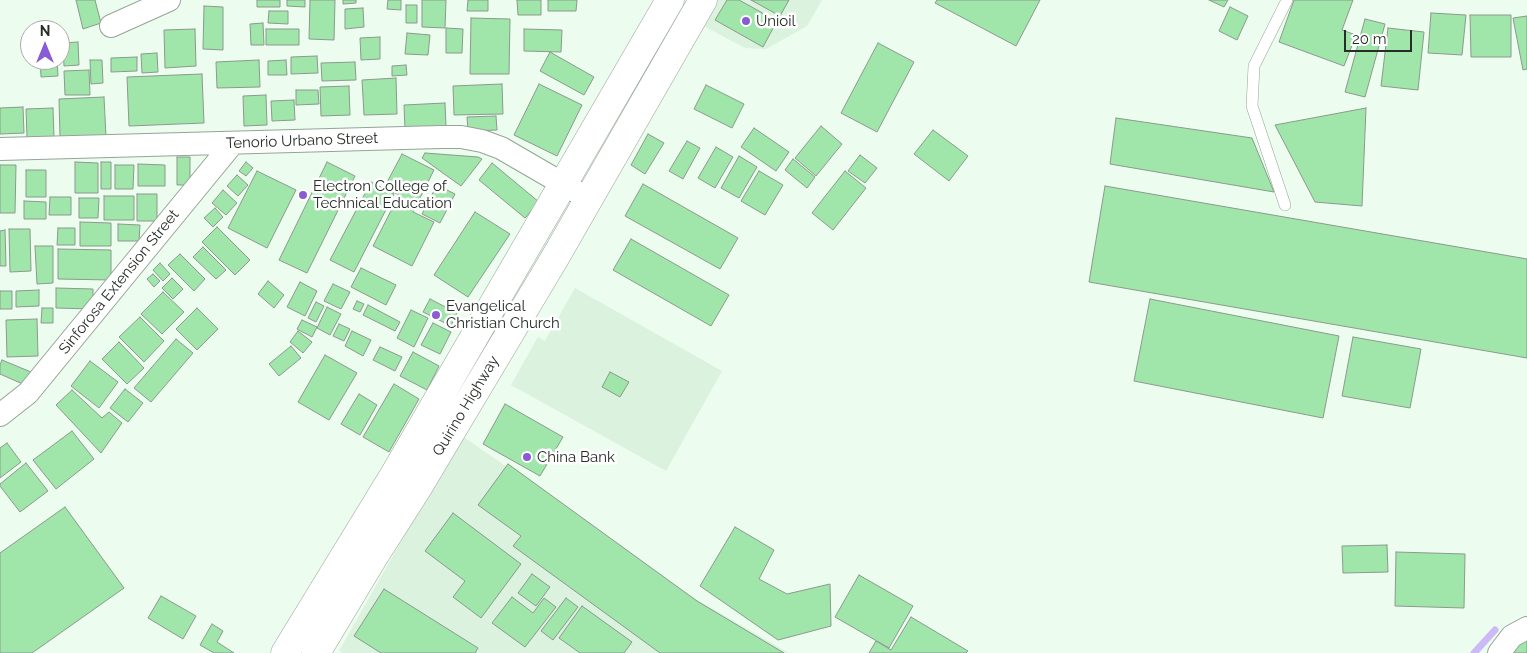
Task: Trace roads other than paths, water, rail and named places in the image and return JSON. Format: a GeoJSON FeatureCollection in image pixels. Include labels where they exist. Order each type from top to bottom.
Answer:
{"type":"FeatureCollection","features":[{"type":"Feature","properties":{"kind":"main road","name":"Quirino Highway"},"geometry":{"type":"LineString","coordinates":[[285,653],[409,448],[670,0]]}},
{"type":"Feature","properties":{"kind":"main road","name":"Quirino Highway"},"geometry":{"type":"LineString","coordinates":[[316,653],[556,256],[703,0]]}},
{"type":"Feature","properties":{"kind":"main road"},"geometry":{"type":"LineString","coordinates":[[529,240],[556,256]]}},
{"type":"Feature","properties":{"kind":"main road"},"geometry":{"type":"LineString","coordinates":[[458,362],[484,377]]}},
{"type":"Feature","properties":{"kind":"main road"},"geometry":{"type":"LineString","coordinates":[[409,448],[433,461]]}},
{"type":"Feature","properties":{"kind":"street"},"geometry":{"type":"LineString","coordinates":[[111,26],[169,0]]}},
{"type":"Feature","properties":{"kind":"street","name":"Tenorio Urbano Street"},"geometry":{"type":"LineString","coordinates":[[0,149],[462,137],[482,141],[501,148],[589,199]]}},
{"type":"Feature","properties":{"kind":"street","name":"Sinforosa Extension Street"},"geometry":{"type":"LineString","coordinates":[[0,415],[28,393],[233,143]]}},
{"type":"Feature","properties":{"kind":"street"},"geometry":{"type":"LineString","coordinates":[[1499,653],[1512,636],[1527,628]]}},
{"type":"Feature","properties":{"kind":"lane"},"geometry":{"type":"LineString","coordinates":[[1285,205],[1252,106],[1254,66],[1287,0]]}},
{"type":"Feature","properties":{"kind":"waterway"},"geometry":{"type":"LineString","coordinates":[[1474,653],[1495,630]]}},
{"type":"Feature","properties":{"kind":"place","name":"Unioil"},"geometry":{"type":"Point","coordinates":[746,21]}},
{"type":"Feature","properties":{"kind":"place","name":"Electron College of Technical Education"},"geometry":{"type":"Point","coordinates":[303,195]}},
{"type":"Feature","properties":{"kind":"place","name":"Evangelical Christian Church"},"geometry":{"type":"Point","coordinates":[436,315]}},
{"type":"Feature","properties":{"kind":"place","name":"China Bank"},"geometry":{"type":"Point","coordinates":[527,457]}}]}
